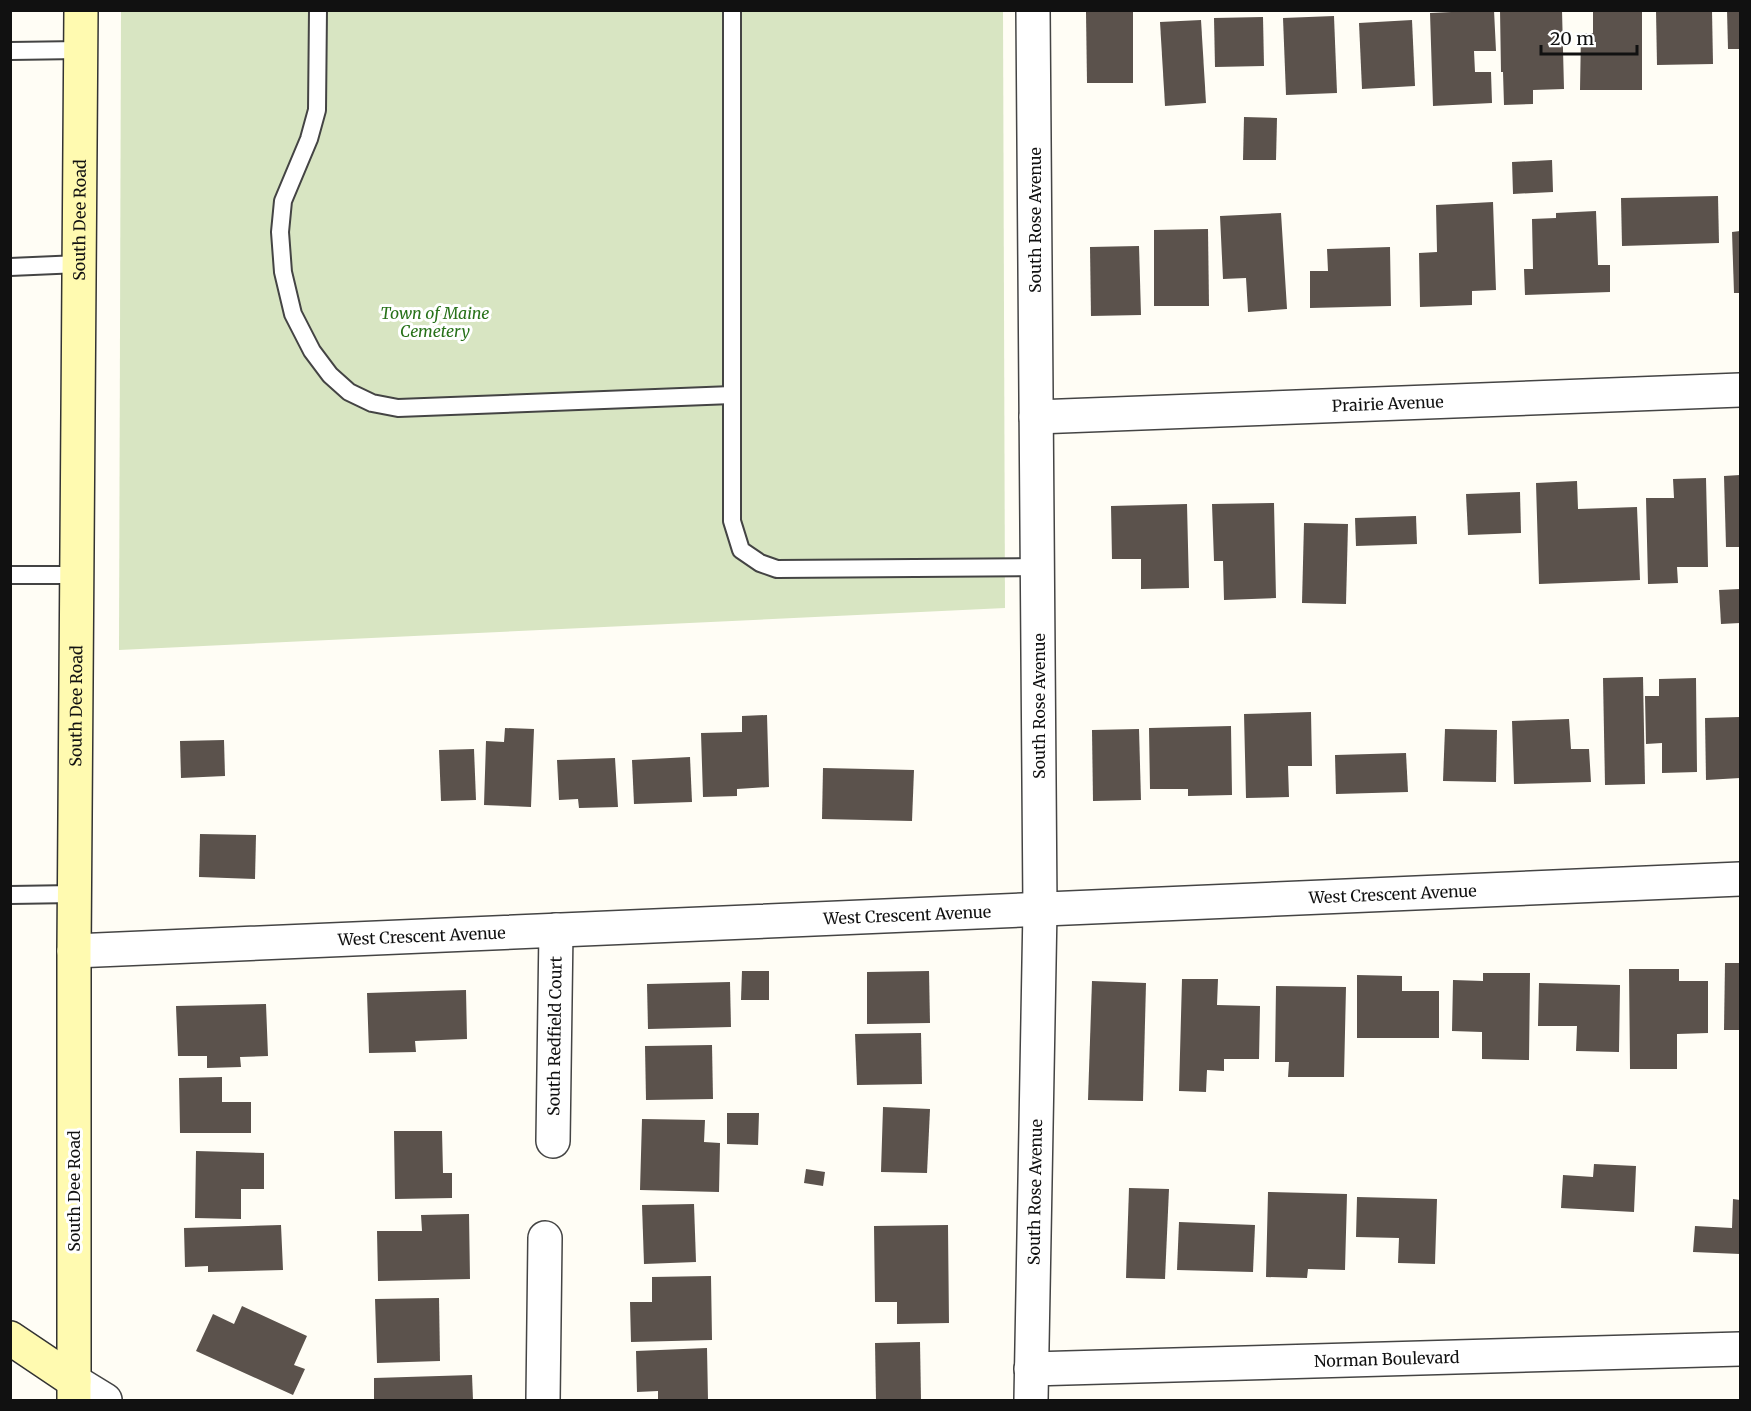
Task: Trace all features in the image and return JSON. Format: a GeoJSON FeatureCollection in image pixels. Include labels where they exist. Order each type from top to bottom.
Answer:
{"type":"FeatureCollection","features":[{"type":"Feature","properties":{"kind":"main road","name":"South Dee Road"},"geometry":{"type":"LineString","coordinates":[[74,1391],[74,894],[81,10]]}},
{"type":"Feature","properties":{"kind":"main road"},"geometry":{"type":"LineString","coordinates":[[10,1338],[74,1391]]}},
{"type":"Feature","properties":{"kind":"street","name":"South Rose Avenue"},"geometry":{"type":"LineString","coordinates":[[1031,1385],[1040,909],[1033,10]]}},
{"type":"Feature","properties":{"kind":"street","name":"Prairie Avenue"},"geometry":{"type":"LineString","coordinates":[[1036,417],[1740,390]]}},
{"type":"Feature","properties":{"kind":"street","name":"West Crescent Avenue"},"geometry":{"type":"LineString","coordinates":[[74,951],[1740,879]]}},
{"type":"Feature","properties":{"kind":"street","name":"South Redfield Court"},"geometry":{"type":"LineString","coordinates":[[553,1141],[556,930]]}},
{"type":"Feature","properties":{"kind":"street"},"geometry":{"type":"LineString","coordinates":[[543,1401],[545,1238]]}},
{"type":"Feature","properties":{"kind":"street","name":"Norman Boulevard"},"geometry":{"type":"LineString","coordinates":[[1031,1385],[1740,1349]]}},
{"type":"Feature","properties":{"kind":"street"},"geometry":{"type":"LineString","coordinates":[[74,1391],[105,1401]]}},
{"type":"Feature","properties":{"kind":"lane"},"geometry":{"type":"LineString","coordinates":[[318,10],[317,110],[309,139],[283,201],[280,232],[283,272],[293,314],[312,351],[330,375],[349,392],[372,403],[398,408],[732,395]]}},
{"type":"Feature","properties":{"kind":"lane"},"geometry":{"type":"LineString","coordinates":[[732,10],[732,521],[741,550],[760,563],[777,569],[1038,567]]}},
{"type":"Feature","properties":{"kind":"lane"},"geometry":{"type":"LineString","coordinates":[[10,51],[80,50]]}},
{"type":"Feature","properties":{"kind":"lane"},"geometry":{"type":"LineString","coordinates":[[10,267],[79,264]]}},
{"type":"Feature","properties":{"kind":"lane"},"geometry":{"type":"LineString","coordinates":[[10,575],[77,575]]}},
{"type":"Feature","properties":{"kind":"lane"},"geometry":{"type":"LineString","coordinates":[[10,895],[74,894]]}},
{"type":"Feature","properties":{"kind":"green space","name":"Town of Maine Cemetery"},"geometry":{"type":"Polygon","coordinates":[[[121,11],[1003,11],[1005,608],[119,650],[121,11]]]}},
{"type":"Feature","properties":{"kind":"building"},"geometry":{"type":"Polygon","coordinates":[[[1494,10],[1496,51],[1474,51],[1475,72],[1491,72],[1492,103],[1433,106],[1430,13],[1494,10]]]}},
{"type":"Feature","properties":{"kind":"building"},"geometry":{"type":"Polygon","coordinates":[[[1500,10],[1562,10],[1564,89],[1533,90],[1533,104],[1504,105],[1500,10]]]}},
{"type":"Feature","properties":{"kind":"building"},"geometry":{"type":"Polygon","coordinates":[[[1593,10],[1642,10],[1642,90],[1580,90],[1581,33],[1593,33],[1593,10]]]}},
{"type":"Feature","properties":{"kind":"building"},"geometry":{"type":"Polygon","coordinates":[[[1656,10],[1712,10],[1713,64],[1657,65],[1656,10]]]}},
{"type":"Feature","properties":{"kind":"building"},"geometry":{"type":"Polygon","coordinates":[[[1727,10],[1740,10],[1740,49],[1728,49],[1727,10]]]}},
{"type":"Feature","properties":{"kind":"building"},"geometry":{"type":"Polygon","coordinates":[[[1086,12],[1133,12],[1133,83],[1087,83],[1086,12]]]}},
{"type":"Feature","properties":{"kind":"building"},"geometry":{"type":"Polygon","coordinates":[[[1334,16],[1337,93],[1286,95],[1283,18],[1334,16]]]}},
{"type":"Feature","properties":{"kind":"building"},"geometry":{"type":"Polygon","coordinates":[[[1263,17],[1264,66],[1215,67],[1214,18],[1263,17]]]}},
{"type":"Feature","properties":{"kind":"building"},"geometry":{"type":"Polygon","coordinates":[[[1201,20],[1206,103],[1165,106],[1160,22],[1201,20]]]}},
{"type":"Feature","properties":{"kind":"building"},"geometry":{"type":"Polygon","coordinates":[[[1412,20],[1415,86],[1362,89],[1359,23],[1412,20]]]}},
{"type":"Feature","properties":{"kind":"building"},"geometry":{"type":"Polygon","coordinates":[[[1244,117],[1277,118],[1276,160],[1243,160],[1244,117]]]}},
{"type":"Feature","properties":{"kind":"building"},"geometry":{"type":"Polygon","coordinates":[[[1552,160],[1553,192],[1513,194],[1512,162],[1552,160]]]}},
{"type":"Feature","properties":{"kind":"building"},"geometry":{"type":"Polygon","coordinates":[[[1718,196],[1719,243],[1622,246],[1621,198],[1718,196]]]}},
{"type":"Feature","properties":{"kind":"building"},"geometry":{"type":"Polygon","coordinates":[[[1493,202],[1496,290],[1472,291],[1472,305],[1420,307],[1419,253],[1437,252],[1436,205],[1493,202]]]}},
{"type":"Feature","properties":{"kind":"building"},"geometry":{"type":"Polygon","coordinates":[[[1596,211],[1598,265],[1610,265],[1610,292],[1525,295],[1524,269],[1533,269],[1532,219],[1556,218],[1556,213],[1596,211]]]}},
{"type":"Feature","properties":{"kind":"building"},"geometry":{"type":"Polygon","coordinates":[[[1281,213],[1287,309],[1248,312],[1246,278],[1223,279],[1220,216],[1281,213]]]}},
{"type":"Feature","properties":{"kind":"building"},"geometry":{"type":"Polygon","coordinates":[[[1208,229],[1209,306],[1154,306],[1154,230],[1208,229]]]}},
{"type":"Feature","properties":{"kind":"building"},"geometry":{"type":"Polygon","coordinates":[[[1740,231],[1740,293],[1734,293],[1732,232],[1740,231]]]}},
{"type":"Feature","properties":{"kind":"building"},"geometry":{"type":"Polygon","coordinates":[[[1139,246],[1141,315],[1091,316],[1090,247],[1139,246]]]}},
{"type":"Feature","properties":{"kind":"building"},"geometry":{"type":"Polygon","coordinates":[[[1390,247],[1391,306],[1310,308],[1310,271],[1328,271],[1327,249],[1390,247]]]}},
{"type":"Feature","properties":{"kind":"building"},"geometry":{"type":"Polygon","coordinates":[[[1740,475],[1740,547],[1726,547],[1724,476],[1740,475]]]}},
{"type":"Feature","properties":{"kind":"building"},"geometry":{"type":"Polygon","coordinates":[[[1706,478],[1708,567],[1677,567],[1678,583],[1648,584],[1646,498],[1674,498],[1673,479],[1706,478]]]}},
{"type":"Feature","properties":{"kind":"building"},"geometry":{"type":"Polygon","coordinates":[[[1577,481],[1578,509],[1637,507],[1640,580],[1539,584],[1536,483],[1577,481]]]}},
{"type":"Feature","properties":{"kind":"building"},"geometry":{"type":"Polygon","coordinates":[[[1520,492],[1521,533],[1468,535],[1466,494],[1520,492]]]}},
{"type":"Feature","properties":{"kind":"building"},"geometry":{"type":"Polygon","coordinates":[[[1274,503],[1276,598],[1224,600],[1223,561],[1214,561],[1212,504],[1274,503]]]}},
{"type":"Feature","properties":{"kind":"building"},"geometry":{"type":"Polygon","coordinates":[[[1187,504],[1189,588],[1141,589],[1141,559],[1112,559],[1111,506],[1187,504]]]}},
{"type":"Feature","properties":{"kind":"building"},"geometry":{"type":"Polygon","coordinates":[[[1416,516],[1417,544],[1356,546],[1355,518],[1416,516]]]}},
{"type":"Feature","properties":{"kind":"building"},"geometry":{"type":"Polygon","coordinates":[[[1304,523],[1348,524],[1346,604],[1302,603],[1304,523]]]}},
{"type":"Feature","properties":{"kind":"building"},"geometry":{"type":"Polygon","coordinates":[[[1740,589],[1740,623],[1721,624],[1719,590],[1740,589]]]}},
{"type":"Feature","properties":{"kind":"building"},"geometry":{"type":"Polygon","coordinates":[[[1643,677],[1645,784],[1605,785],[1603,678],[1643,677]]]}},
{"type":"Feature","properties":{"kind":"building"},"geometry":{"type":"Polygon","coordinates":[[[1696,678],[1697,772],[1662,773],[1662,743],[1646,744],[1645,696],[1659,696],[1659,679],[1696,678]]]}},
{"type":"Feature","properties":{"kind":"building"},"geometry":{"type":"Polygon","coordinates":[[[1311,712],[1312,766],[1288,766],[1289,797],[1246,798],[1244,714],[1311,712]]]}},
{"type":"Feature","properties":{"kind":"building"},"geometry":{"type":"Polygon","coordinates":[[[767,715],[769,787],[737,789],[737,796],[703,797],[701,733],[742,732],[742,716],[767,715]]]}},
{"type":"Feature","properties":{"kind":"building"},"geometry":{"type":"Polygon","coordinates":[[[1740,717],[1740,778],[1706,780],[1705,718],[1740,717]]]}},
{"type":"Feature","properties":{"kind":"building"},"geometry":{"type":"Polygon","coordinates":[[[1569,719],[1571,749],[1589,749],[1591,782],[1514,784],[1512,721],[1569,719]]]}},
{"type":"Feature","properties":{"kind":"building"},"geometry":{"type":"Polygon","coordinates":[[[1231,726],[1232,795],[1188,796],[1188,789],[1150,789],[1149,728],[1231,726]]]}},
{"type":"Feature","properties":{"kind":"building"},"geometry":{"type":"Polygon","coordinates":[[[505,728],[534,729],[531,807],[484,805],[486,741],[504,742],[505,728]]]}},
{"type":"Feature","properties":{"kind":"building"},"geometry":{"type":"Polygon","coordinates":[[[1139,729],[1141,800],[1093,801],[1092,730],[1139,729]]]}},
{"type":"Feature","properties":{"kind":"building"},"geometry":{"type":"Polygon","coordinates":[[[1445,729],[1497,730],[1496,782],[1443,781],[1445,729]]]}},
{"type":"Feature","properties":{"kind":"building"},"geometry":{"type":"Polygon","coordinates":[[[224,740],[225,776],[181,778],[180,741],[224,740]]]}},
{"type":"Feature","properties":{"kind":"building"},"geometry":{"type":"Polygon","coordinates":[[[474,749],[476,800],[441,801],[439,750],[474,749]]]}},
{"type":"Feature","properties":{"kind":"building"},"geometry":{"type":"Polygon","coordinates":[[[1406,753],[1408,792],[1336,794],[1335,755],[1406,753]]]}},
{"type":"Feature","properties":{"kind":"building"},"geometry":{"type":"Polygon","coordinates":[[[690,757],[692,802],[634,804],[632,760],[690,757]]]}},
{"type":"Feature","properties":{"kind":"building"},"geometry":{"type":"Polygon","coordinates":[[[615,758],[618,807],[579,808],[578,799],[559,800],[557,760],[615,758]]]}},
{"type":"Feature","properties":{"kind":"building"},"geometry":{"type":"Polygon","coordinates":[[[823,768],[914,770],[912,821],[822,819],[823,768]]]}},
{"type":"Feature","properties":{"kind":"building"},"geometry":{"type":"Polygon","coordinates":[[[200,834],[256,835],[255,879],[199,877],[200,834]]]}},
{"type":"Feature","properties":{"kind":"building"},"geometry":{"type":"Polygon","coordinates":[[[1725,963],[1740,963],[1740,1030],[1724,1030],[1725,963]]]}},
{"type":"Feature","properties":{"kind":"building"},"geometry":{"type":"Polygon","coordinates":[[[1629,969],[1679,969],[1679,981],[1708,981],[1708,1033],[1677,1034],[1677,1069],[1630,1069],[1629,969]]]}},
{"type":"Feature","properties":{"kind":"building"},"geometry":{"type":"Polygon","coordinates":[[[742,971],[769,971],[769,1000],[741,1000],[742,971]]]}},
{"type":"Feature","properties":{"kind":"building"},"geometry":{"type":"Polygon","coordinates":[[[929,971],[930,1023],[867,1024],[867,972],[929,971]]]}},
{"type":"Feature","properties":{"kind":"building"},"geometry":{"type":"Polygon","coordinates":[[[1483,973],[1530,973],[1529,1060],[1482,1059],[1482,1032],[1452,1031],[1453,980],[1483,981],[1483,973]]]}},
{"type":"Feature","properties":{"kind":"building"},"geometry":{"type":"Polygon","coordinates":[[[1357,975],[1402,976],[1402,991],[1439,991],[1439,1038],[1357,1038],[1357,975]]]}},
{"type":"Feature","properties":{"kind":"building"},"geometry":{"type":"Polygon","coordinates":[[[1182,979],[1218,979],[1217,1005],[1260,1006],[1259,1059],[1224,1059],[1224,1071],[1207,1070],[1206,1092],[1179,1091],[1182,979]]]}},
{"type":"Feature","properties":{"kind":"building"},"geometry":{"type":"Polygon","coordinates":[[[1092,981],[1146,983],[1143,1101],[1088,1100],[1092,981]]]}},
{"type":"Feature","properties":{"kind":"building"},"geometry":{"type":"Polygon","coordinates":[[[730,982],[731,1027],[648,1029],[647,984],[730,982]]]}},
{"type":"Feature","properties":{"kind":"building"},"geometry":{"type":"Polygon","coordinates":[[[1539,983],[1620,985],[1619,1052],[1576,1051],[1577,1026],[1538,1026],[1539,983]]]}},
{"type":"Feature","properties":{"kind":"building"},"geometry":{"type":"Polygon","coordinates":[[[1276,986],[1346,987],[1344,1077],[1288,1077],[1289,1062],[1275,1062],[1276,986]]]}},
{"type":"Feature","properties":{"kind":"building"},"geometry":{"type":"Polygon","coordinates":[[[466,990],[467,1039],[415,1041],[416,1052],[369,1053],[367,993],[466,990]]]}},
{"type":"Feature","properties":{"kind":"building"},"geometry":{"type":"Polygon","coordinates":[[[266,1004],[268,1056],[240,1057],[241,1067],[207,1068],[207,1056],[178,1056],[176,1006],[266,1004]]]}},
{"type":"Feature","properties":{"kind":"building"},"geometry":{"type":"Polygon","coordinates":[[[921,1033],[922,1084],[857,1085],[855,1034],[921,1033]]]}},
{"type":"Feature","properties":{"kind":"building"},"geometry":{"type":"Polygon","coordinates":[[[712,1045],[713,1099],[646,1100],[645,1046],[712,1045]]]}},
{"type":"Feature","properties":{"kind":"building"},"geometry":{"type":"Polygon","coordinates":[[[222,1077],[222,1102],[251,1102],[251,1133],[180,1133],[179,1078],[222,1077]]]}},
{"type":"Feature","properties":{"kind":"building"},"geometry":{"type":"Polygon","coordinates":[[[883,1107],[930,1109],[927,1173],[881,1172],[883,1107]]]}},
{"type":"Feature","properties":{"kind":"building"},"geometry":{"type":"Polygon","coordinates":[[[727,1113],[759,1113],[758,1145],[727,1144],[727,1113]]]}},
{"type":"Feature","properties":{"kind":"building"},"geometry":{"type":"Polygon","coordinates":[[[642,1119],[705,1120],[704,1142],[720,1143],[719,1192],[640,1190],[642,1119]]]}},
{"type":"Feature","properties":{"kind":"building"},"geometry":{"type":"Polygon","coordinates":[[[394,1131],[442,1131],[443,1173],[452,1173],[452,1198],[395,1199],[394,1131]]]}},
{"type":"Feature","properties":{"kind":"building"},"geometry":{"type":"Polygon","coordinates":[[[196,1151],[264,1153],[264,1189],[241,1189],[241,1219],[195,1218],[196,1151]]]}},
{"type":"Feature","properties":{"kind":"building"},"geometry":{"type":"Polygon","coordinates":[[[1594,1164],[1636,1166],[1634,1212],[1561,1208],[1563,1175],[1593,1177],[1594,1164]]]}},
{"type":"Feature","properties":{"kind":"building"},"geometry":{"type":"Polygon","coordinates":[[[806,1169],[825,1172],[823,1186],[804,1183],[806,1169]]]}},
{"type":"Feature","properties":{"kind":"building"},"geometry":{"type":"Polygon","coordinates":[[[1129,1188],[1169,1189],[1165,1279],[1126,1278],[1129,1188]]]}},
{"type":"Feature","properties":{"kind":"building"},"geometry":{"type":"Polygon","coordinates":[[[1268,1192],[1347,1194],[1345,1270],[1308,1269],[1307,1278],[1266,1277],[1268,1192]]]}},
{"type":"Feature","properties":{"kind":"building"},"geometry":{"type":"Polygon","coordinates":[[[1357,1197],[1437,1199],[1435,1264],[1398,1263],[1399,1238],[1356,1237],[1357,1197]]]}},
{"type":"Feature","properties":{"kind":"building"},"geometry":{"type":"Polygon","coordinates":[[[1733,1199],[1740,1200],[1740,1254],[1693,1252],[1695,1226],[1732,1228],[1733,1199]]]}},
{"type":"Feature","properties":{"kind":"building"},"geometry":{"type":"Polygon","coordinates":[[[694,1204],[696,1262],[644,1264],[642,1205],[694,1204]]]}},
{"type":"Feature","properties":{"kind":"building"},"geometry":{"type":"Polygon","coordinates":[[[469,1214],[470,1279],[378,1281],[377,1231],[422,1231],[421,1215],[469,1214]]]}},
{"type":"Feature","properties":{"kind":"building"},"geometry":{"type":"Polygon","coordinates":[[[1179,1222],[1255,1225],[1253,1272],[1177,1270],[1179,1222]]]}},
{"type":"Feature","properties":{"kind":"building"},"geometry":{"type":"Polygon","coordinates":[[[281,1225],[283,1270],[208,1272],[208,1266],[185,1267],[184,1228],[281,1225]]]}},
{"type":"Feature","properties":{"kind":"building"},"geometry":{"type":"Polygon","coordinates":[[[948,1225],[949,1323],[897,1324],[897,1302],[875,1302],[874,1226],[948,1225]]]}},
{"type":"Feature","properties":{"kind":"building"},"geometry":{"type":"Polygon","coordinates":[[[711,1276],[712,1340],[631,1342],[630,1302],[652,1302],[652,1277],[711,1276]]]}},
{"type":"Feature","properties":{"kind":"building"},"geometry":{"type":"Polygon","coordinates":[[[439,1298],[440,1361],[377,1363],[375,1299],[439,1298]]]}},
{"type":"Feature","properties":{"kind":"building"},"geometry":{"type":"Polygon","coordinates":[[[242,1306],[307,1336],[294,1365],[305,1369],[293,1395],[196,1351],[213,1314],[234,1324],[242,1306]]]}},
{"type":"Feature","properties":{"kind":"building"},"geometry":{"type":"Polygon","coordinates":[[[920,1342],[921,1400],[876,1400],[875,1343],[920,1342]]]}},
{"type":"Feature","properties":{"kind":"building"},"geometry":{"type":"Polygon","coordinates":[[[707,1348],[708,1400],[658,1400],[658,1391],[637,1392],[636,1351],[707,1348]]]}},
{"type":"Feature","properties":{"kind":"building"},"geometry":{"type":"Polygon","coordinates":[[[472,1375],[473,1400],[374,1400],[374,1378],[472,1375]]]}}]}
